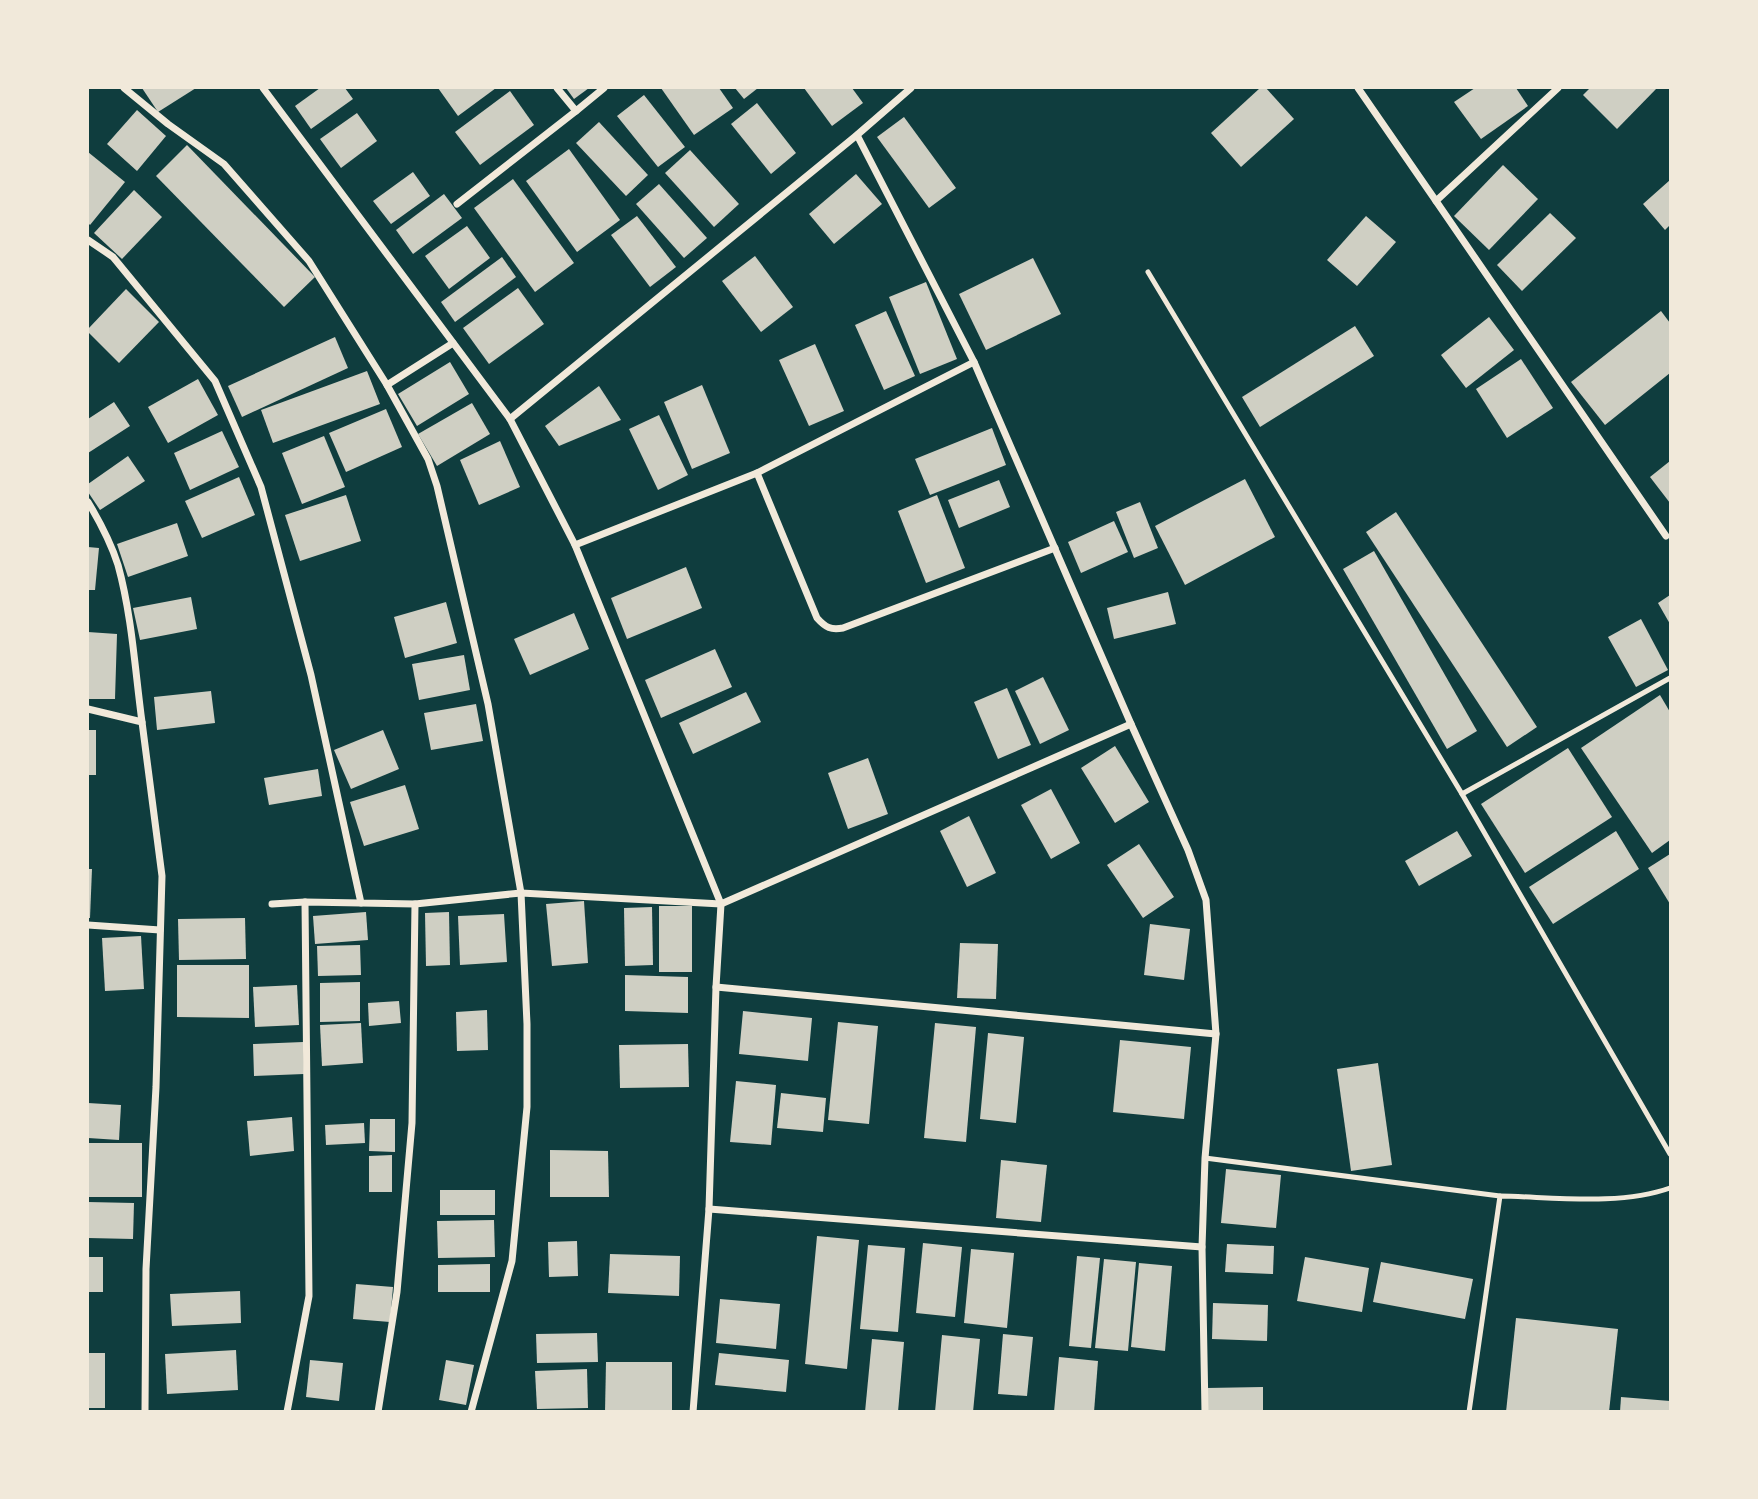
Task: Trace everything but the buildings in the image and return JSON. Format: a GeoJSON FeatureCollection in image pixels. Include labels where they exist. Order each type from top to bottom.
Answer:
{"type":"FeatureCollection","features":[{"type":"Feature","properties":{"kind":"street"},"geometry":{"type":"LineString","coordinates":[[124,88],[224,164],[309,261],[387,385],[428,459],[437,486],[488,704],[521,893],[527,1024],[526,1120],[512,1261],[471,1412]]}},
{"type":"Feature","properties":{"kind":"street"},"geometry":{"type":"LineString","coordinates":[[264,88],[510,419],[575,545],[721,904],[709,1209],[693,1412]]}},
{"type":"Feature","properties":{"kind":"street"},"geometry":{"type":"LineString","coordinates":[[557,88],[576,111]]}},
{"type":"Feature","properties":{"kind":"street"},"geometry":{"type":"LineString","coordinates":[[457,204],[604,88]]}},
{"type":"Feature","properties":{"kind":"street"},"geometry":{"type":"LineString","coordinates":[[510,419],[911,88]]}},
{"type":"Feature","properties":{"kind":"street"},"geometry":{"type":"LineString","coordinates":[[1358,88],[1666,536]]}},
{"type":"Feature","properties":{"kind":"street"},"geometry":{"type":"LineString","coordinates":[[1436,201],[1558,88]]}},
{"type":"Feature","properties":{"kind":"street"},"geometry":{"type":"LineString","coordinates":[[857,135],[974,362],[1188,850],[1206,900],[1216,1034],[1205,1158],[1202,1247],[1205,1412]]}},
{"type":"Feature","properties":{"kind":"street"},"geometry":{"type":"LineString","coordinates":[[88,240],[113,257],[215,381],[261,487],[311,676],[361,903]]}},
{"type":"Feature","properties":{"kind":"street"},"geometry":{"type":"LineString","coordinates":[[387,385],[453,343]]}},
{"type":"Feature","properties":{"kind":"street"},"geometry":{"type":"LineString","coordinates":[[575,545],[757,472],[974,362]]}},
{"type":"Feature","properties":{"kind":"street"},"geometry":{"type":"LineString","coordinates":[[757,472],[817,618],[825,627],[833,630],[1055,548]]}},
{"type":"Feature","properties":{"kind":"street"},"geometry":{"type":"LineString","coordinates":[[88,502],[103,526],[118,565],[128,612],[162,876],[156,1087],[146,1269],[145,1412]]}},
{"type":"Feature","properties":{"kind":"street"},"geometry":{"type":"LineString","coordinates":[[88,709],[142,722]]}},
{"type":"Feature","properties":{"kind":"street"},"geometry":{"type":"LineString","coordinates":[[272,904],[415,904],[521,893],[721,904],[1131,724]]}},
{"type":"Feature","properties":{"kind":"street"},"geometry":{"type":"LineString","coordinates":[[287,1412],[309,1296],[305,902]]}},
{"type":"Feature","properties":{"kind":"street"},"geometry":{"type":"LineString","coordinates":[[378,1412],[397,1292],[412,1123],[415,904]]}},
{"type":"Feature","properties":{"kind":"street"},"geometry":{"type":"LineString","coordinates":[[88,925],[160,930]]}},
{"type":"Feature","properties":{"kind":"street"},"geometry":{"type":"LineString","coordinates":[[716,987],[1216,1034]]}},
{"type":"Feature","properties":{"kind":"street"},"geometry":{"type":"LineString","coordinates":[[709,1209],[1202,1247]]}},
{"type":"Feature","properties":{"kind":"lane"},"geometry":{"type":"LineString","coordinates":[[1148,272],[1462,794],[1671,1154]]}},
{"type":"Feature","properties":{"kind":"lane"},"geometry":{"type":"LineString","coordinates":[[1462,794],[1671,678]]}},
{"type":"Feature","properties":{"kind":"lane"},"geometry":{"type":"LineString","coordinates":[[1205,1158],[1500,1196],[1612,1199],[1671,1188]]}},
{"type":"Feature","properties":{"kind":"lane"},"geometry":{"type":"LineString","coordinates":[[1469,1412],[1500,1196]]}}]}
